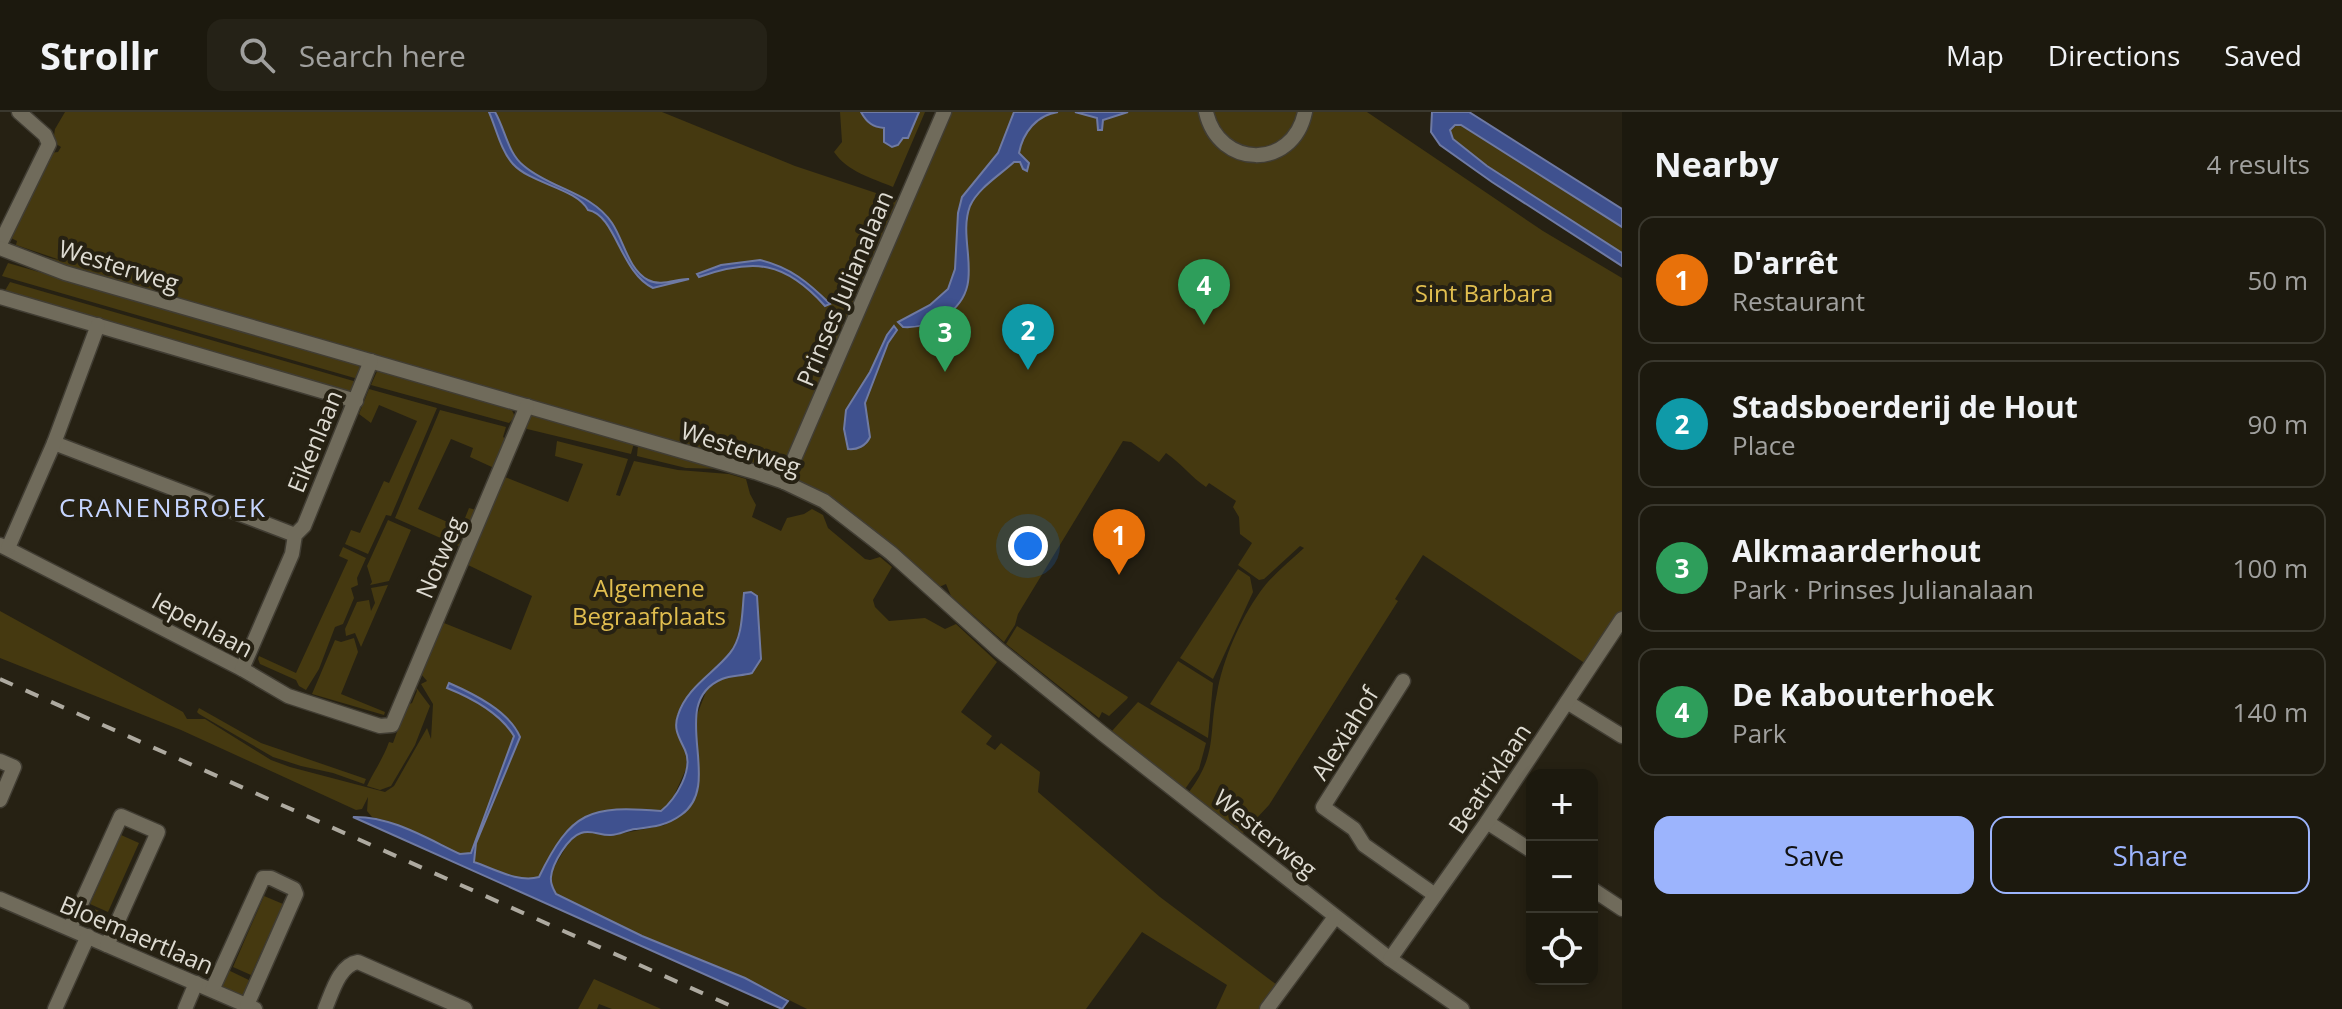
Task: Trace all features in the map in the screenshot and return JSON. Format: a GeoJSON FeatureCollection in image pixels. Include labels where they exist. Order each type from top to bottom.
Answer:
{"type":"FeatureCollection","features":[{"type":"Feature","properties":{"kind":"street"},"geometry":{"type":"LineString","coordinates":[[0,246],[49,144],[45,135],[19,112]]}},
{"type":"Feature","properties":{"kind":"street","name":"Prinses Julianalaan"},"geometry":{"type":"LineString","coordinates":[[784,482],[944,112]]}},
{"type":"Feature","properties":{"kind":"street"},"geometry":{"type":"LineString","coordinates":[[1206,112],[1220,141],[1239,153],[1265,155],[1281,149],[1298,132],[1305,112]]}},
{"type":"Feature","properties":{"kind":"street","name":"Westerweg"},"geometry":{"type":"LineString","coordinates":[[0,246],[65,273],[784,482],[824,501],[891,553],[999,650],[1335,917],[1462,1009]]}},
{"type":"Feature","properties":{"kind":"street"},"geometry":{"type":"LineString","coordinates":[[0,297],[356,401]]}},
{"type":"Feature","properties":{"kind":"street"},"geometry":{"type":"LineString","coordinates":[[4,546],[54,443],[98,325]]}},
{"type":"Feature","properties":{"kind":"street","name":"Eikenlaan"},"geometry":{"type":"LineString","coordinates":[[242,669],[292,554],[295,535],[304,526],[371,361]]}},
{"type":"Feature","properties":{"kind":"street","name":"Notweg"},"geometry":{"type":"LineString","coordinates":[[392,725],[527,406]]}},
{"type":"Feature","properties":{"kind":"street"},"geometry":{"type":"LineString","coordinates":[[54,443],[295,535]]}},
{"type":"Feature","properties":{"kind":"street","name":"Iepenlaan"},"geometry":{"type":"LineString","coordinates":[[4,546],[302,702],[380,726],[392,725]]}},
{"type":"Feature","properties":{"kind":"street","name":"Beatrixlaan"},"geometry":{"type":"LineString","coordinates":[[1390,959],[1487,822],[1622,619]]}},
{"type":"Feature","properties":{"kind":"street","name":"Alexiahof"},"geometry":{"type":"LineString","coordinates":[[1403,681],[1323,807],[1354,829],[1364,845],[1435,895]]}},
{"type":"Feature","properties":{"kind":"street"},"geometry":{"type":"LineString","coordinates":[[1567,702],[1622,736]]}},
{"type":"Feature","properties":{"kind":"street"},"geometry":{"type":"LineString","coordinates":[[0,761],[14,767],[0,800]]}},
{"type":"Feature","properties":{"kind":"street"},"geometry":{"type":"LineString","coordinates":[[70,928],[121,816],[158,832],[107,945]]}},
{"type":"Feature","properties":{"kind":"street"},"geometry":{"type":"LineString","coordinates":[[1487,822],[1526,847]]}},
{"type":"Feature","properties":{"kind":"street"},"geometry":{"type":"LineString","coordinates":[[212,990],[263,878],[271,878],[294,889],[296,894],[251,1007]]}},
{"type":"Feature","properties":{"kind":"street"},"geometry":{"type":"LineString","coordinates":[[1598,893],[1622,909]]}},
{"type":"Feature","properties":{"kind":"street","name":"Bloemaertlaan"},"geometry":{"type":"LineString","coordinates":[[0,899],[251,1007]]}},
{"type":"Feature","properties":{"kind":"street"},"geometry":{"type":"LineString","coordinates":[[1267,1009],[1335,917]]}},
{"type":"Feature","properties":{"kind":"street"},"geometry":{"type":"LineString","coordinates":[[55,1009],[88,936]]}},
{"type":"Feature","properties":{"kind":"street"},"geometry":{"type":"LineString","coordinates":[[325,1009],[343,971],[348,964],[358,962],[465,1009]]}},
{"type":"Feature","properties":{"kind":"street"},"geometry":{"type":"LineString","coordinates":[[185,1009],[196,983]]}},
{"type":"Feature","properties":{"kind":"green space","name":"Sint Barbara"},"geometry":{"type":"Polygon","coordinates":[[[65,112],[662,112],[795,166],[909,204],[951,112],[1367,112],[1543,231],[1622,278],[1622,612],[1586,664],[1423,555],[1395,599],[1398,601],[1269,805],[1242,834],[1189,792],[1208,755],[1220,680],[1239,627],[1265,586],[1304,548],[1300,546],[1264,579],[1259,580],[1238,565],[1252,543],[1240,534],[1239,517],[1233,507],[1236,501],[1209,483],[1206,487],[1166,453],[1159,462],[1131,442],[1123,441],[1004,642],[951,596],[946,584],[939,587],[785,476],[56,264],[29,253],[63,261],[16,245],[17,241],[9,237],[50,153],[58,152],[61,147],[53,142],[55,129],[65,112]]]}},
{"type":"Feature","properties":{"kind":"green space"},"geometry":{"type":"Polygon","coordinates":[[[840,112],[861,112],[870,124],[884,128],[888,146],[891,146],[897,145],[902,138],[908,138],[919,112],[925,112],[893,187],[853,169],[834,152],[842,142],[840,112]]]}},
{"type":"Feature","properties":{"kind":"green space"},"geometry":{"type":"Polygon","coordinates":[[[1455,125],[1461,125],[1622,227],[1622,253],[1487,166],[1453,139],[1450,130],[1455,125]]]}},
{"type":"Feature","properties":{"kind":"green space"},"geometry":{"type":"Polygon","coordinates":[[[8,263],[360,365],[358,379],[2,276],[8,263]]]}},
{"type":"Feature","properties":{"kind":"green space"},"geometry":{"type":"Polygon","coordinates":[[[10,282],[357,382],[349,393],[3,294],[10,282]]]}},
{"type":"Feature","properties":{"kind":"green space"},"geometry":{"type":"Polygon","coordinates":[[[378,369],[511,408],[515,417],[509,423],[371,385],[378,369]]]}},
{"type":"Feature","properties":{"kind":"green space"},"geometry":{"type":"Polygon","coordinates":[[[369,389],[437,408],[391,516],[386,515],[368,554],[345,544],[351,530],[360,533],[384,481],[389,483],[417,421],[379,405],[371,423],[359,414],[369,389]]]}},
{"type":"Feature","properties":{"kind":"green space"},"geometry":{"type":"Polygon","coordinates":[[[440,410],[506,427],[503,437],[506,439],[494,468],[470,457],[473,448],[451,439],[418,509],[461,528],[469,508],[476,510],[461,547],[395,518],[440,410]]]}},
{"type":"Feature","properties":{"kind":"green space"},"geometry":{"type":"Polygon","coordinates":[[[532,414],[634,443],[631,454],[527,429],[523,424],[532,414]]]}},
{"type":"Feature","properties":{"kind":"green space","name":"Algemene Begraafplaats"},"geometry":{"type":"Polygon","coordinates":[[[557,441],[628,459],[616,495],[620,496],[634,461],[678,470],[729,474],[746,479],[756,505],[752,517],[781,531],[787,518],[812,509],[823,515],[828,528],[865,559],[880,557],[892,567],[873,600],[875,607],[889,621],[925,618],[945,629],[956,624],[997,662],[961,712],[992,736],[986,744],[995,750],[1001,743],[1040,772],[1038,792],[1160,897],[1277,985],[1259,1009],[1216,1009],[1227,985],[1142,932],[1086,1009],[807,1009],[556,894],[551,887],[550,874],[569,842],[580,833],[596,832],[609,836],[665,825],[697,757],[695,720],[707,689],[724,678],[748,675],[761,652],[757,628],[744,593],[742,620],[735,644],[692,690],[676,720],[687,757],[686,769],[673,798],[661,811],[613,810],[586,817],[568,835],[539,877],[531,878],[506,874],[474,862],[476,843],[520,737],[515,727],[499,712],[469,696],[448,688],[485,708],[514,736],[471,853],[460,854],[388,821],[372,817],[367,811],[368,797],[362,809],[356,810],[181,730],[0,658],[0,611],[183,712],[187,719],[205,719],[271,760],[385,792],[394,786],[427,728],[431,739],[433,704],[421,684],[427,681],[421,674],[462,571],[465,573],[444,623],[511,650],[532,596],[468,565],[505,477],[568,502],[583,464],[555,456],[557,441]]]}},
{"type":"Feature","properties":{"kind":"green space"},"geometry":{"type":"Polygon","coordinates":[[[638,445],[723,469],[686,468],[637,456],[638,445]]]}},
{"type":"Feature","properties":{"kind":"green space"},"geometry":{"type":"Polygon","coordinates":[[[388,520],[411,530],[389,581],[370,585],[372,582],[367,566],[388,520]]]}},
{"type":"Feature","properties":{"kind":"green space"},"geometry":{"type":"Polygon","coordinates":[[[343,547],[366,558],[357,578],[358,585],[351,588],[354,598],[343,624],[335,627],[319,669],[306,690],[296,680],[260,664],[258,659],[259,656],[296,673],[348,560],[339,556],[343,547]]]}},
{"type":"Feature","properties":{"kind":"green space"},"geometry":{"type":"Polygon","coordinates":[[[1238,569],[1250,577],[1253,592],[1213,679],[1180,658],[1238,569]]]}},
{"type":"Feature","properties":{"kind":"green space"},"geometry":{"type":"Polygon","coordinates":[[[388,585],[361,647],[355,633],[346,636],[345,629],[357,602],[369,600],[371,611],[375,603],[371,588],[388,585]]]}},
{"type":"Feature","properties":{"kind":"green space"},"geometry":{"type":"Polygon","coordinates":[[[1017,626],[1127,699],[1109,716],[1102,712],[1099,718],[1006,644],[1017,626]]]}},
{"type":"Feature","properties":{"kind":"green space"},"geometry":{"type":"Polygon","coordinates":[[[354,638],[358,652],[341,694],[385,712],[384,715],[312,694],[335,640],[341,642],[354,638]]]}},
{"type":"Feature","properties":{"kind":"green space"},"geometry":{"type":"Polygon","coordinates":[[[1178,661],[1213,683],[1208,738],[1150,704],[1178,661]]]}},
{"type":"Feature","properties":{"kind":"green space"},"geometry":{"type":"Polygon","coordinates":[[[415,686],[430,706],[415,745],[391,786],[380,790],[367,786],[389,742],[393,743],[407,705],[412,703],[417,691],[415,686]]]}},
{"type":"Feature","properties":{"kind":"green space"},"geometry":{"type":"Polygon","coordinates":[[[1138,702],[1206,743],[1199,769],[1185,789],[1112,731],[1138,702]]]}},
{"type":"Feature","properties":{"kind":"green space"},"geometry":{"type":"Polygon","coordinates":[[[199,708],[261,743],[366,779],[364,784],[273,757],[199,714],[199,708]]]}},
{"type":"Feature","properties":{"kind":"green space"},"geometry":{"type":"Polygon","coordinates":[[[121,835],[139,843],[108,912],[90,904],[121,835]]]}},
{"type":"Feature","properties":{"kind":"green space"},"geometry":{"type":"Polygon","coordinates":[[[264,896],[283,904],[251,975],[233,967],[264,896]]]}},
{"type":"Feature","properties":{"kind":"green space"},"geometry":{"type":"Polygon","coordinates":[[[88,906],[108,915],[102,928],[82,919],[88,906]]]}},
{"type":"Feature","properties":{"kind":"green space"},"geometry":{"type":"Polygon","coordinates":[[[226,969],[253,982],[244,995],[239,997],[222,988],[226,969]]]}},
{"type":"Feature","properties":{"kind":"green space"},"geometry":{"type":"Polygon","coordinates":[[[594,979],[661,1009],[612,1009],[599,1004],[597,1009],[578,1009],[594,979]]]}},
{"type":"Feature","properties":{"kind":"water"},"geometry":{"type":"Polygon","coordinates":[[[489,112],[495,112],[510,148],[524,166],[582,197],[603,213],[612,223],[631,262],[641,275],[658,283],[689,279],[653,288],[642,280],[597,214],[574,196],[531,177],[513,164],[502,146],[489,112]]]}},
{"type":"Feature","properties":{"kind":"water"},"geometry":{"type":"Polygon","coordinates":[[[861,112],[919,112],[908,138],[903,138],[892,147],[884,142],[884,128],[871,124],[861,112]]]}},
{"type":"Feature","properties":{"kind":"water"},"geometry":{"type":"Polygon","coordinates":[[[1014,112],[1058,112],[1037,121],[1024,138],[1019,153],[1029,163],[1027,171],[1020,162],[1014,162],[984,188],[970,206],[966,235],[969,278],[966,292],[958,304],[935,321],[903,327],[898,322],[930,305],[948,289],[955,269],[958,213],[962,197],[998,153],[1014,112]]]}},
{"type":"Feature","properties":{"kind":"water"},"geometry":{"type":"Polygon","coordinates":[[[1075,112],[1128,112],[1103,120],[1102,130],[1098,130],[1097,118],[1075,112]]]}},
{"type":"Feature","properties":{"kind":"water"},"geometry":{"type":"Polygon","coordinates":[[[1432,112],[1469,112],[1622,209],[1622,227],[1461,125],[1455,125],[1450,130],[1453,139],[1487,166],[1622,253],[1622,266],[1440,145],[1431,132],[1432,112]]]}},
{"type":"Feature","properties":{"kind":"water"},"geometry":{"type":"Polygon","coordinates":[[[760,260],[798,277],[830,304],[825,306],[796,280],[768,268],[736,267],[699,277],[697,274],[721,265],[760,260]]]}},
{"type":"Feature","properties":{"kind":"water"},"geometry":{"type":"Polygon","coordinates":[[[894,326],[897,330],[888,343],[865,403],[870,437],[861,447],[848,449],[844,429],[846,410],[894,326]]]}},
{"type":"Feature","properties":{"kind":"water"},"geometry":{"type":"Polygon","coordinates":[[[751,592],[757,596],[761,659],[752,673],[722,679],[706,690],[698,706],[698,784],[693,801],[670,822],[614,835],[581,833],[566,845],[558,858],[551,882],[556,894],[642,936],[745,978],[788,1001],[782,1009],[353,817],[395,824],[460,854],[471,853],[514,736],[485,707],[447,688],[449,683],[499,711],[520,737],[476,843],[474,862],[515,877],[539,877],[562,838],[585,817],[616,810],[661,811],[678,791],[687,766],[685,750],[676,729],[682,705],[734,647],[741,624],[744,593],[751,592]]]}},
{"type":"Feature","properties":{"kind":"railway"},"geometry":{"type":"LineString","coordinates":[[0,679],[738,1009]]}},
{"type":"Feature","properties":{"kind":"place","name":"De Kabouterhoek"},"geometry":{"type":"Point","coordinates":[1204,325]}},
{"type":"Feature","properties":{"kind":"place","name":"Stadsboerderij de Hout"},"geometry":{"type":"Point","coordinates":[1028,370]}},
{"type":"Feature","properties":{"kind":"place","name":"Alkmaarderhout"},"geometry":{"type":"Point","coordinates":[945,372]}},
{"type":"Feature","properties":{"kind":"place","name":"D'arrêt"},"geometry":{"type":"Point","coordinates":[1119,575]}},
{"type":"Feature","properties":{"kind":"district","name":"CRANENBROEK"},"geometry":{"type":"Point","coordinates":[163,507]}}]}
